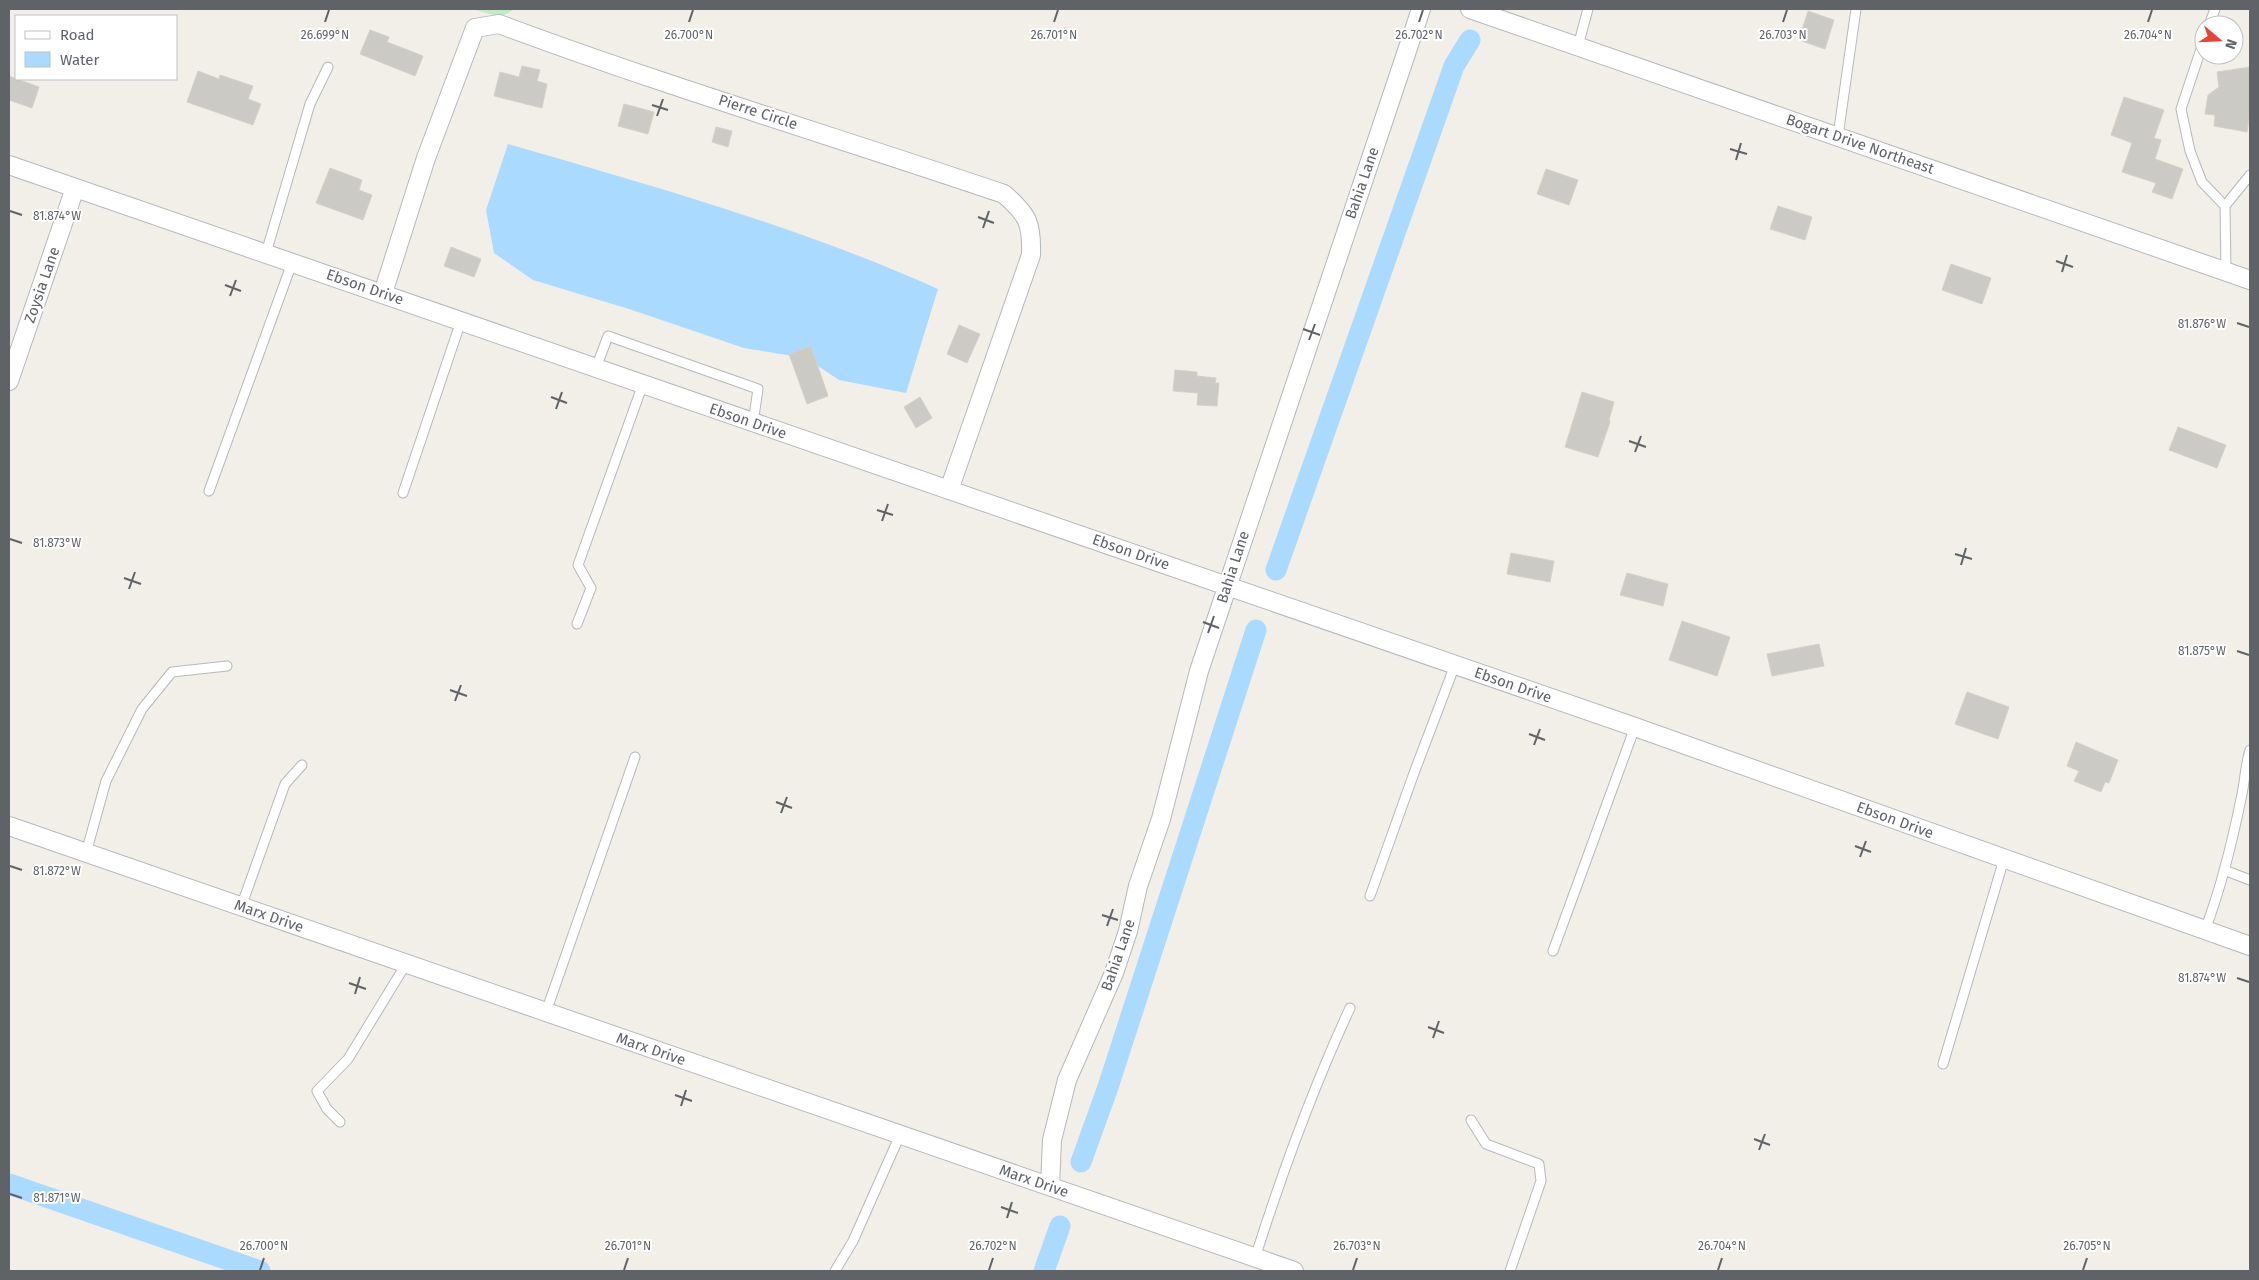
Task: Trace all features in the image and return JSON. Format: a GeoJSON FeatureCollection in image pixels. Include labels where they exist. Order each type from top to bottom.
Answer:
{"type":"FeatureCollection","features":[{"type":"Feature","properties":{"kind":"street","name":"Bahia Lane"},"geometry":{"type":"LineString","coordinates":[[1050,1186],[1052,1140],[1067,1080],[1114,973],[1128,931],[1138,886],[1161,819],[1199,671],[1226,586],[1421,9]]}},
{"type":"Feature","properties":{"kind":"street","name":"Bogart Drive Northeast"},"geometry":{"type":"LineString","coordinates":[[1470,9],[2250,280]]}},
{"type":"Feature","properties":{"kind":"street","name":"Pierre Circle"},"geometry":{"type":"LineString","coordinates":[[383,293],[426,158],[475,28],[499,24],[648,78],[744,107],[1004,194],[1022,210],[1032,232],[1031,256],[949,490]]}},
{"type":"Feature","properties":{"kind":"street","name":"Ebson Drive"},"geometry":{"type":"LineString","coordinates":[[9,165],[1635,727],[2250,946]]}},
{"type":"Feature","properties":{"kind":"street","name":"Zoysia Lane"},"geometry":{"type":"LineString","coordinates":[[9,381],[75,188]]}},
{"type":"Feature","properties":{"kind":"street","name":"Marx Drive"},"geometry":{"type":"LineString","coordinates":[[9,826],[1294,1271]]}},
{"type":"Feature","properties":{"kind":"lane"},"geometry":{"type":"LineString","coordinates":[[1578,46],[1588,9]]}},
{"type":"Feature","properties":{"kind":"lane"},"geometry":{"type":"LineString","coordinates":[[1838,136],[1856,9]]}},
{"type":"Feature","properties":{"kind":"lane"},"geometry":{"type":"LineString","coordinates":[[2196,65],[2181,109],[2190,151],[2202,182],[2225,206]]}},
{"type":"Feature","properties":{"kind":"lane"},"geometry":{"type":"LineString","coordinates":[[266,253],[310,104],[328,67]]}},
{"type":"Feature","properties":{"kind":"lane"},"geometry":{"type":"LineString","coordinates":[[2226,271],[2225,206],[2250,175]]}},
{"type":"Feature","properties":{"kind":"lane"},"geometry":{"type":"LineString","coordinates":[[209,491],[292,262]]}},
{"type":"Feature","properties":{"kind":"lane"},"geometry":{"type":"LineString","coordinates":[[403,493],[461,321]]}},
{"type":"Feature","properties":{"kind":"lane"},"geometry":{"type":"LineString","coordinates":[[596,368],[608,336],[646,349],[758,389],[753,423]]}},
{"type":"Feature","properties":{"kind":"lane"},"geometry":{"type":"LineString","coordinates":[[577,624],[591,588],[578,565],[643,384]]}},
{"type":"Feature","properties":{"kind":"lane"},"geometry":{"type":"LineString","coordinates":[[1370,896],[1414,773],[1456,665]]}},
{"type":"Feature","properties":{"kind":"lane"},"geometry":{"type":"LineString","coordinates":[[86,853],[106,781],[142,709],[172,672],[227,666]]}},
{"type":"Feature","properties":{"kind":"lane"},"geometry":{"type":"LineString","coordinates":[[1553,951],[1635,727]]}},
{"type":"Feature","properties":{"kind":"lane"},"geometry":{"type":"LineString","coordinates":[[2205,930],[2224,870],[2242,797],[2245,768],[2250,750]]}},
{"type":"Feature","properties":{"kind":"lane"},"geometry":{"type":"LineString","coordinates":[[546,1012],[635,757]]}},
{"type":"Feature","properties":{"kind":"lane"},"geometry":{"type":"LineString","coordinates":[[241,907],[285,784],[302,765]]}},
{"type":"Feature","properties":{"kind":"lane"},"geometry":{"type":"LineString","coordinates":[[1942,1064],[2004,859]]}},
{"type":"Feature","properties":{"kind":"lane"},"geometry":{"type":"LineString","coordinates":[[2224,870],[2250,880]]}},
{"type":"Feature","properties":{"kind":"lane"},"geometry":{"type":"LineString","coordinates":[[340,1122],[327,1109],[316,1091],[348,1059],[406,964]]}},
{"type":"Feature","properties":{"kind":"lane"},"geometry":{"type":"LineString","coordinates":[[1255,1258],[1280,1178],[1323,1066],[1350,1008]]}},
{"type":"Feature","properties":{"kind":"lane"},"geometry":{"type":"LineString","coordinates":[[1471,1120],[1486,1144],[1539,1164],[1541,1181],[1510,1271]]}},
{"type":"Feature","properties":{"kind":"lane"},"geometry":{"type":"LineString","coordinates":[[835,1271],[852,1241],[900,1135]]}},
{"type":"Feature","properties":{"kind":"green space"},"geometry":{"type":"Polygon","coordinates":[[[472,9],[515,9],[501,17],[472,9]]]}},
{"type":"Feature","properties":{"kind":"water"},"geometry":{"type":"Polygon","coordinates":[[[508,144],[671,192],[780,227],[833,246],[938,289],[906,393],[839,380],[806,358],[744,348],[629,309],[533,280],[494,253],[486,210],[508,144]]]}},
{"type":"Feature","properties":{"kind":"building"},"geometry":{"type":"Polygon","coordinates":[[[1808,11],[1834,20],[1825,49],[1799,40],[1808,11]]]}},
{"type":"Feature","properties":{"kind":"building"},"geometry":{"type":"Polygon","coordinates":[[[370,30],[389,37],[387,42],[423,56],[415,76],[360,54],[370,30]]]}},
{"type":"Feature","properties":{"kind":"building"},"geometry":{"type":"Polygon","coordinates":[[[522,66],[540,70],[537,81],[547,84],[542,108],[494,96],[500,72],[519,77],[522,66]]]}},
{"type":"Feature","properties":{"kind":"building"},"geometry":{"type":"Polygon","coordinates":[[[2250,67],[2250,112],[2247,132],[2214,126],[2215,115],[2205,114],[2208,95],[2219,87],[2217,72],[2250,67]]]}},
{"type":"Feature","properties":{"kind":"building"},"geometry":{"type":"Polygon","coordinates":[[[198,71],[219,79],[220,75],[253,86],[248,99],[261,104],[253,125],[187,102],[198,71]]]}},
{"type":"Feature","properties":{"kind":"building"},"geometry":{"type":"Polygon","coordinates":[[[9,76],[15,80],[39,87],[32,108],[9,100],[9,76]]]}},
{"type":"Feature","properties":{"kind":"building"},"geometry":{"type":"Polygon","coordinates":[[[2124,97],[2164,110],[2154,138],[2161,140],[2155,159],[2183,169],[2172,199],[2152,192],[2156,183],[2122,172],[2132,143],[2111,135],[2124,97]]]}},
{"type":"Feature","properties":{"kind":"building"},"geometry":{"type":"Polygon","coordinates":[[[624,104],[654,112],[648,134],[618,126],[624,104]]]}},
{"type":"Feature","properties":{"kind":"building"},"geometry":{"type":"Polygon","coordinates":[[[716,127],[732,131],[728,147],[712,142],[716,127]]]}},
{"type":"Feature","properties":{"kind":"building"},"geometry":{"type":"Polygon","coordinates":[[[330,168],[362,180],[359,190],[372,195],[363,220],[316,203],[330,168]]]}},
{"type":"Feature","properties":{"kind":"building"},"geometry":{"type":"Polygon","coordinates":[[[1546,169],[1578,180],[1569,205],[1537,194],[1546,169]]]}},
{"type":"Feature","properties":{"kind":"building"},"geometry":{"type":"Polygon","coordinates":[[[1778,206],[1812,217],[1805,240],[1770,229],[1778,206]]]}},
{"type":"Feature","properties":{"kind":"building"},"geometry":{"type":"Polygon","coordinates":[[[451,247],[481,259],[474,277],[444,266],[451,247]]]}},
{"type":"Feature","properties":{"kind":"building"},"geometry":{"type":"Polygon","coordinates":[[[1951,264],[1991,278],[1982,304],[1942,290],[1951,264]]]}},
{"type":"Feature","properties":{"kind":"building"},"geometry":{"type":"Polygon","coordinates":[[[959,325],[980,334],[967,363],[947,354],[959,325]]]}},
{"type":"Feature","properties":{"kind":"building"},"geometry":{"type":"Polygon","coordinates":[[[811,346],[828,396],[807,404],[789,354],[811,346]]]}},
{"type":"Feature","properties":{"kind":"building"},"geometry":{"type":"Polygon","coordinates":[[[1175,370],[1197,372],[1197,376],[1216,378],[1215,383],[1219,383],[1217,406],[1197,405],[1198,393],[1173,391],[1175,370]]]}},
{"type":"Feature","properties":{"kind":"building"},"geometry":{"type":"Polygon","coordinates":[[[1582,392],[1614,402],[1610,422],[1598,457],[1565,447],[1582,392]]]}},
{"type":"Feature","properties":{"kind":"building"},"geometry":{"type":"Polygon","coordinates":[[[920,397],[932,418],[916,428],[904,407],[920,397]]]}},
{"type":"Feature","properties":{"kind":"building"},"geometry":{"type":"Polygon","coordinates":[[[2178,427],[2226,445],[2217,468],[2169,450],[2178,427]]]}},
{"type":"Feature","properties":{"kind":"building"},"geometry":{"type":"Polygon","coordinates":[[[1511,553],[1554,561],[1550,582],[1507,574],[1511,553]]]}},
{"type":"Feature","properties":{"kind":"building"},"geometry":{"type":"Polygon","coordinates":[[[1627,573],[1668,584],[1663,606],[1620,595],[1627,573]]]}},
{"type":"Feature","properties":{"kind":"building"},"geometry":{"type":"Polygon","coordinates":[[[1682,621],[1730,637],[1717,676],[1669,660],[1682,621]]]}},
{"type":"Feature","properties":{"kind":"building"},"geometry":{"type":"Polygon","coordinates":[[[1819,644],[1824,666],[1772,676],[1767,654],[1819,644]]]}},
{"type":"Feature","properties":{"kind":"building"},"geometry":{"type":"Polygon","coordinates":[[[1967,692],[2009,707],[1998,739],[1955,724],[1967,692]]]}},
{"type":"Feature","properties":{"kind":"building"},"geometry":{"type":"Polygon","coordinates":[[[2076,742],[2118,760],[2109,783],[2105,782],[2101,792],[2074,781],[2079,771],[2067,766],[2076,742]]]}},
{"type":"Feature","properties":{"kind":"waterway"},"geometry":{"type":"LineString","coordinates":[[1276,570],[1454,66],[1470,40]]}},
{"type":"Feature","properties":{"kind":"waterway"},"geometry":{"type":"LineString","coordinates":[[1081,1162],[1108,1087],[1256,630]]}},
{"type":"Feature","properties":{"kind":"waterway"},"geometry":{"type":"LineString","coordinates":[[9,1184],[260,1271]]}},
{"type":"Feature","properties":{"kind":"waterway"},"geometry":{"type":"LineString","coordinates":[[1044,1271],[1060,1226]]}}]}
